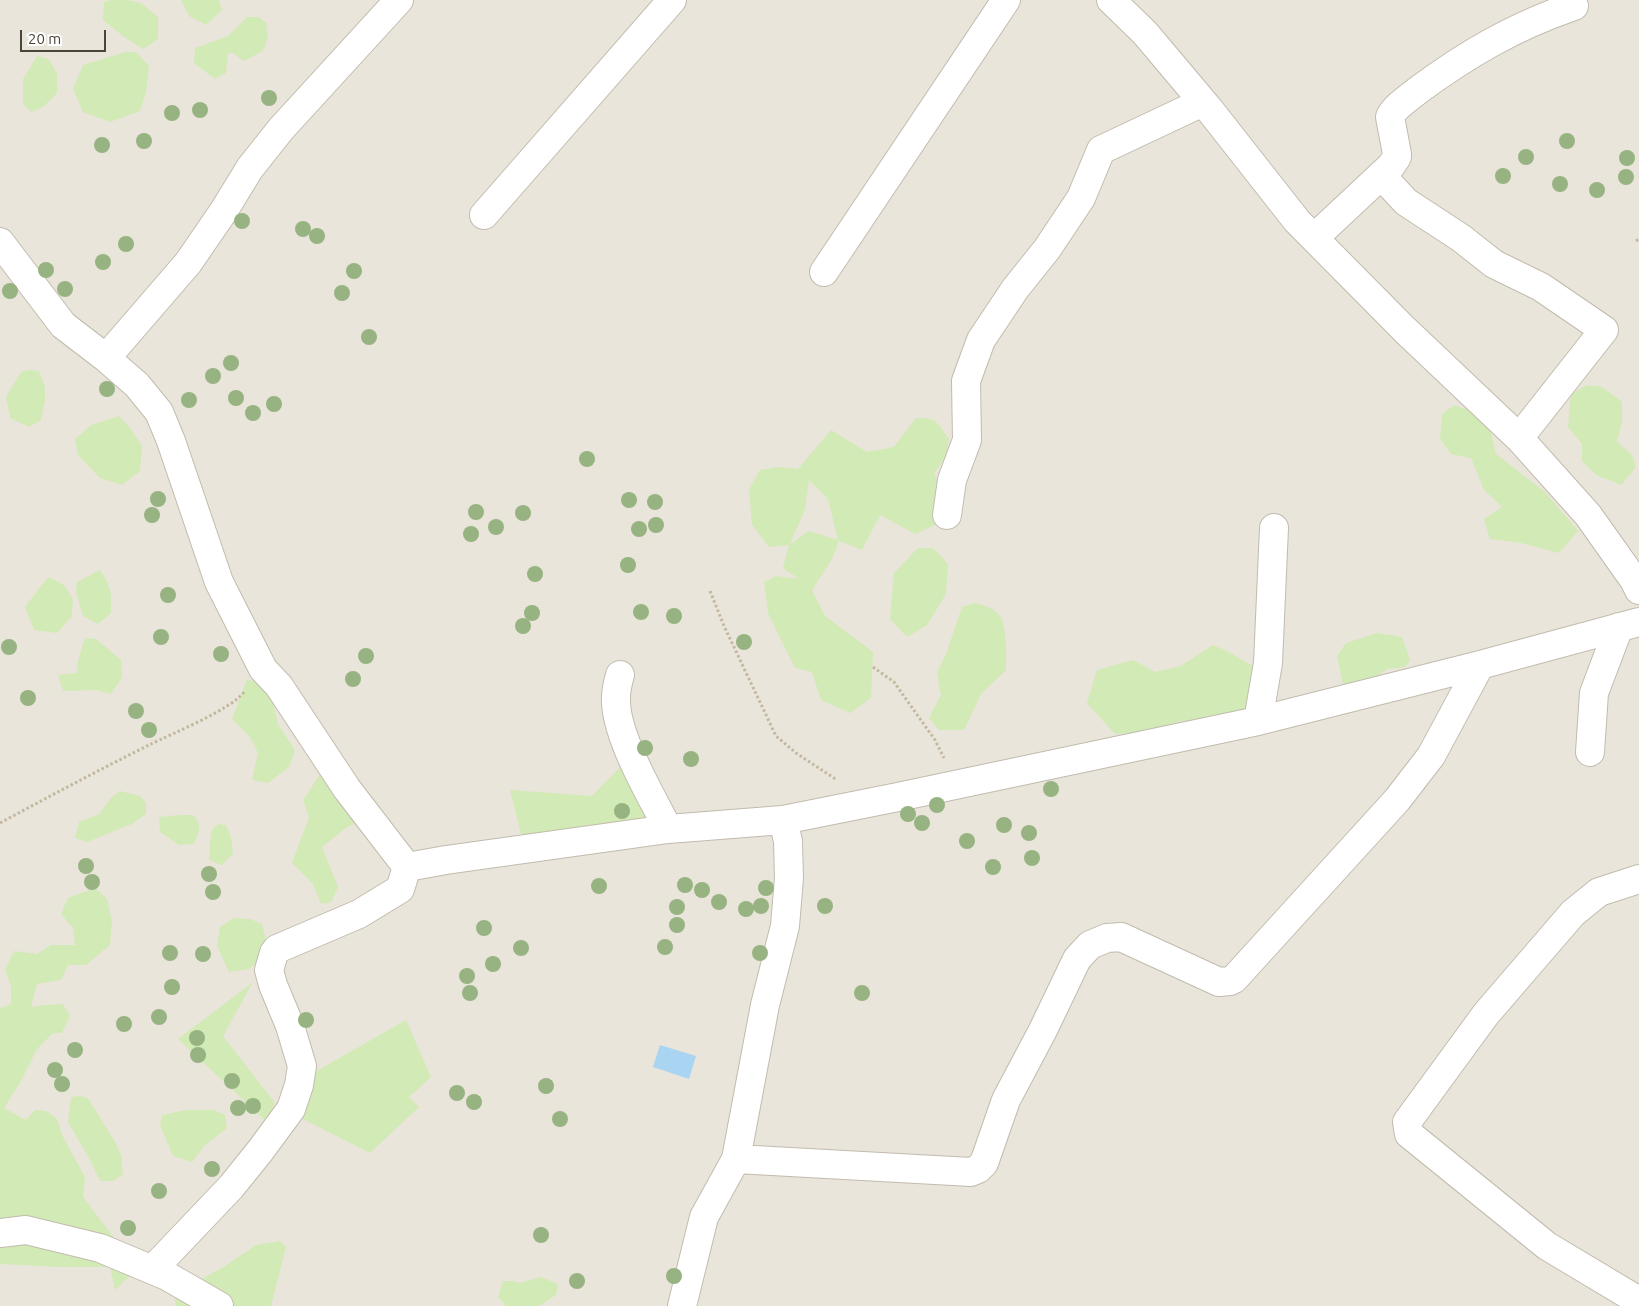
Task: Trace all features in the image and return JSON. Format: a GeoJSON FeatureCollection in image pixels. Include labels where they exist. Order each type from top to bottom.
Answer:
{"type":"FeatureCollection","features":[{"type":"Feature","properties":{"kind":"street"},"geometry":{"type":"LineString","coordinates":[[106,358],[188,264],[250,168],[281,128],[399,0]]}},
{"type":"Feature","properties":{"kind":"street"},"geometry":{"type":"LineString","coordinates":[[484,214],[672,0]]}},
{"type":"Feature","properties":{"kind":"street"},"geometry":{"type":"LineString","coordinates":[[824,272],[1006,0]]}},
{"type":"Feature","properties":{"kind":"street"},"geometry":{"type":"LineString","coordinates":[[1111,0],[1145,34],[1203,102],[1297,221],[1405,330],[1519,438],[1588,515],[1639,590]]}},
{"type":"Feature","properties":{"kind":"street"},"geometry":{"type":"LineString","coordinates":[[1314,238],[1392,166],[1397,158],[1390,123],[1392,113],[1411,96],[1448,68],[1480,48],[1547,15],[1574,6]]}},
{"type":"Feature","properties":{"kind":"street"},"geometry":{"type":"LineString","coordinates":[[947,515],[952,480],[967,440],[966,380],[981,340],[1015,290],[1047,249],[1081,198],[1101,150],[1203,102]]}},
{"type":"Feature","properties":{"kind":"street"},"geometry":{"type":"LineString","coordinates":[[1382,175],[1406,202],[1448,229],[1494,264],[1541,287],[1604,330],[1519,438]]}},
{"type":"Feature","properties":{"kind":"street"},"geometry":{"type":"LineString","coordinates":[[0,242],[63,324],[137,385],[159,412],[171,441],[219,582],[263,668],[279,686],[347,789],[407,867]]}},
{"type":"Feature","properties":{"kind":"street"},"geometry":{"type":"LineString","coordinates":[[1258,721],[1268,663],[1274,528]]}},
{"type":"Feature","properties":{"kind":"street"},"geometry":{"type":"LineString","coordinates":[[407,867],[668,829],[783,820],[1258,721],[1629,625]]}},
{"type":"Feature","properties":{"kind":"street"},"geometry":{"type":"LineString","coordinates":[[1590,752],[1594,694],[1629,625]]}},
{"type":"Feature","properties":{"kind":"street"},"geometry":{"type":"LineString","coordinates":[[736,1159],[970,1172],[978,1169],[984,1163],[1006,1100],[1043,1030],[1077,959],[1090,946],[1107,938],[1121,937],[1219,982],[1234,979],[1397,800],[1431,756],[1480,665]]}},
{"type":"Feature","properties":{"kind":"street"},"geometry":{"type":"LineString","coordinates":[[620,675],[616,698],[618,722],[635,765],[668,829]]}},
{"type":"Feature","properties":{"kind":"street"},"geometry":{"type":"LineString","coordinates":[[682,1306],[704,1217],[736,1159],[765,1005],[785,926],[789,878],[788,840],[783,820]]}},
{"type":"Feature","properties":{"kind":"street"},"geometry":{"type":"LineString","coordinates":[[153,1269],[231,1187],[260,1152],[291,1109],[299,1085],[302,1066],[290,1026],[273,985],[269,970],[277,949],[359,914],[400,889],[407,867]]}},
{"type":"Feature","properties":{"kind":"street"},"geometry":{"type":"LineString","coordinates":[[1639,880],[1599,892],[1573,913],[1486,1014],[1408,1122],[1409,1134],[1547,1246],[1639,1301]]}},
{"type":"Feature","properties":{"kind":"street"},"geometry":{"type":"LineString","coordinates":[[0,1233],[26,1230],[100,1248],[153,1269],[219,1306]]}},
{"type":"Feature","properties":{"kind":"path"},"geometry":{"type":"LineString","coordinates":[[710,591],[724,626],[776,736],[796,753],[849,789],[858,805]]}},
{"type":"Feature","properties":{"kind":"path"},"geometry":{"type":"LineString","coordinates":[[873,667],[894,682],[935,740],[950,774],[947,787]]}},
{"type":"Feature","properties":{"kind":"path"},"geometry":{"type":"LineString","coordinates":[[0,823],[215,712],[240,697],[263,668]]}},
{"type":"Feature","properties":{"kind":"shaded area"},"geometry":{"type":"Polygon","coordinates":[[[0,0],[1639,0],[1639,1306],[0,1306],[0,0]]]}},
{"type":"Feature","properties":{"kind":"green space"},"geometry":{"type":"Polygon","coordinates":[[[111,0],[138,2],[151,11],[158,17],[158,39],[143,49],[103,20],[104,2],[111,0]]]}},
{"type":"Feature","properties":{"kind":"green space"},"geometry":{"type":"Polygon","coordinates":[[[181,0],[219,0],[222,10],[206,25],[189,16],[181,0]]]}},
{"type":"Feature","properties":{"kind":"green space"},"geometry":{"type":"Polygon","coordinates":[[[247,17],[259,17],[266,23],[268,37],[263,51],[244,61],[233,53],[228,53],[226,73],[215,79],[194,63],[195,48],[228,36],[247,17]]]}},
{"type":"Feature","properties":{"kind":"green space"},"geometry":{"type":"Polygon","coordinates":[[[125,52],[136,52],[149,66],[146,93],[140,111],[110,122],[83,112],[73,89],[83,65],[125,52]]]}},
{"type":"Feature","properties":{"kind":"green space"},"geometry":{"type":"Polygon","coordinates":[[[37,56],[49,59],[57,74],[57,93],[43,107],[32,112],[23,104],[23,79],[37,56]]]}},
{"type":"Feature","properties":{"kind":"green space"},"geometry":{"type":"Polygon","coordinates":[[[39,371],[45,387],[45,401],[41,420],[29,427],[10,418],[6,397],[21,372],[39,371]]]}},
{"type":"Feature","properties":{"kind":"green space"},"geometry":{"type":"Polygon","coordinates":[[[1587,385],[1602,387],[1622,402],[1622,422],[1617,442],[1632,455],[1636,467],[1621,485],[1596,475],[1582,461],[1582,444],[1568,427],[1571,394],[1587,385]]]}},
{"type":"Feature","properties":{"kind":"green space"},"geometry":{"type":"Polygon","coordinates":[[[1454,405],[1478,411],[1489,424],[1496,454],[1545,492],[1578,531],[1559,553],[1521,543],[1490,539],[1484,519],[1502,507],[1484,490],[1471,458],[1451,454],[1440,439],[1442,414],[1454,405]]]}},
{"type":"Feature","properties":{"kind":"green space"},"geometry":{"type":"Polygon","coordinates":[[[119,416],[142,446],[140,471],[122,485],[100,478],[78,455],[75,439],[91,425],[119,416]]]}},
{"type":"Feature","properties":{"kind":"green space"},"geometry":{"type":"Polygon","coordinates":[[[916,418],[928,418],[936,422],[949,439],[946,456],[934,474],[940,486],[959,501],[935,525],[915,534],[880,515],[862,550],[839,541],[832,559],[812,590],[825,616],[873,652],[871,698],[850,713],[821,700],[812,672],[795,668],[768,613],[764,582],[776,576],[799,579],[783,568],[789,545],[769,547],[752,525],[749,489],[760,470],[777,467],[798,469],[831,430],[867,452],[894,447],[916,418]],[[809,480],[805,509],[790,544],[809,531],[838,540],[828,499],[809,480]]]}},
{"type":"Feature","properties":{"kind":"green space"},"geometry":{"type":"Polygon","coordinates":[[[918,548],[933,548],[948,564],[946,594],[927,625],[907,637],[890,619],[894,573],[918,548]]]}},
{"type":"Feature","properties":{"kind":"green space"},"geometry":{"type":"Polygon","coordinates":[[[100,570],[109,586],[111,613],[98,624],[83,616],[76,592],[77,582],[100,570]]]}},
{"type":"Feature","properties":{"kind":"green space"},"geometry":{"type":"Polygon","coordinates":[[[49,577],[64,585],[73,599],[72,616],[57,633],[34,630],[25,607],[49,577]]]}},
{"type":"Feature","properties":{"kind":"green space"},"geometry":{"type":"Polygon","coordinates":[[[974,603],[993,609],[1001,618],[1005,636],[1006,670],[981,694],[964,730],[939,730],[929,718],[941,695],[937,673],[946,654],[962,607],[974,603]]]}},
{"type":"Feature","properties":{"kind":"green space"},"geometry":{"type":"Polygon","coordinates":[[[1377,633],[1402,637],[1410,660],[1405,667],[1387,669],[1364,687],[1343,684],[1337,656],[1346,643],[1377,633]]]}},
{"type":"Feature","properties":{"kind":"green space"},"geometry":{"type":"Polygon","coordinates":[[[85,638],[96,639],[121,660],[122,677],[111,694],[96,690],[63,691],[58,675],[77,673],[78,661],[85,638]]]}},
{"type":"Feature","properties":{"kind":"green space"},"geometry":{"type":"Polygon","coordinates":[[[1213,645],[1263,672],[1264,726],[1223,717],[1177,722],[1145,732],[1115,734],[1087,703],[1097,670],[1133,660],[1155,672],[1180,666],[1213,645]]]}},
{"type":"Feature","properties":{"kind":"green space"},"geometry":{"type":"Polygon","coordinates":[[[247,679],[265,686],[271,694],[278,724],[295,750],[289,767],[268,783],[252,780],[258,753],[250,737],[232,719],[247,679]]]}},
{"type":"Feature","properties":{"kind":"green space"},"geometry":{"type":"Polygon","coordinates":[[[625,762],[656,823],[523,842],[510,790],[592,796],[625,762]]]}},
{"type":"Feature","properties":{"kind":"green space"},"geometry":{"type":"Polygon","coordinates":[[[322,766],[359,822],[347,827],[322,847],[338,887],[331,902],[321,904],[313,884],[292,863],[309,817],[303,800],[319,776],[322,766]]]}},
{"type":"Feature","properties":{"kind":"green space"},"geometry":{"type":"Polygon","coordinates":[[[120,791],[140,796],[146,803],[146,814],[132,824],[87,842],[75,838],[79,822],[99,814],[111,798],[120,791]]]}},
{"type":"Feature","properties":{"kind":"green space"},"geometry":{"type":"Polygon","coordinates":[[[193,815],[198,822],[199,833],[194,844],[179,845],[160,832],[159,817],[193,815]]]}},
{"type":"Feature","properties":{"kind":"green space"},"geometry":{"type":"Polygon","coordinates":[[[218,824],[226,825],[231,837],[233,853],[222,865],[209,860],[211,831],[218,824]]]}},
{"type":"Feature","properties":{"kind":"green space"},"geometry":{"type":"Polygon","coordinates":[[[95,888],[107,899],[112,922],[110,945],[86,965],[68,965],[61,980],[37,984],[31,1007],[63,1004],[70,1016],[62,1033],[53,1033],[37,1049],[21,1081],[4,1108],[26,1120],[35,1110],[46,1111],[57,1119],[63,1137],[85,1177],[83,1197],[121,1247],[0,1228],[0,1008],[11,1004],[11,986],[5,970],[14,951],[37,954],[51,945],[75,945],[73,928],[61,914],[68,898],[95,888]]]}},
{"type":"Feature","properties":{"kind":"green space"},"geometry":{"type":"Polygon","coordinates":[[[234,918],[250,919],[262,924],[269,953],[249,969],[229,972],[217,946],[220,927],[234,918]]]}},
{"type":"Feature","properties":{"kind":"green space"},"geometry":{"type":"Polygon","coordinates":[[[253,982],[223,1036],[275,1103],[266,1121],[178,1039],[253,982]]]}},
{"type":"Feature","properties":{"kind":"green space"},"geometry":{"type":"Polygon","coordinates":[[[406,1020],[431,1077],[409,1097],[419,1107],[370,1153],[295,1115],[315,1072],[406,1020]]]}},
{"type":"Feature","properties":{"kind":"green space"},"geometry":{"type":"Polygon","coordinates":[[[71,1097],[88,1098],[121,1155],[123,1174],[114,1181],[100,1181],[68,1122],[71,1097]]]}},
{"type":"Feature","properties":{"kind":"green space"},"geometry":{"type":"Polygon","coordinates":[[[186,1110],[214,1110],[225,1115],[227,1128],[205,1145],[192,1162],[173,1156],[160,1125],[162,1115],[186,1110]]]}},
{"type":"Feature","properties":{"kind":"green space"},"geometry":{"type":"Polygon","coordinates":[[[25,1238],[136,1270],[115,1290],[110,1267],[0,1264],[0,1240],[25,1238]]]}},
{"type":"Feature","properties":{"kind":"green space"},"geometry":{"type":"Polygon","coordinates":[[[280,1241],[286,1247],[271,1306],[176,1306],[175,1299],[179,1292],[225,1266],[256,1245],[280,1241]]]}},
{"type":"Feature","properties":{"kind":"green space"},"geometry":{"type":"Polygon","coordinates":[[[541,1277],[558,1284],[556,1295],[539,1306],[506,1306],[498,1297],[503,1281],[520,1283],[541,1277]]]}},
{"type":"Feature","properties":{"kind":"water"},"geometry":{"type":"Polygon","coordinates":[[[660,1045],[696,1056],[689,1079],[653,1067],[660,1045]]]}}]}
